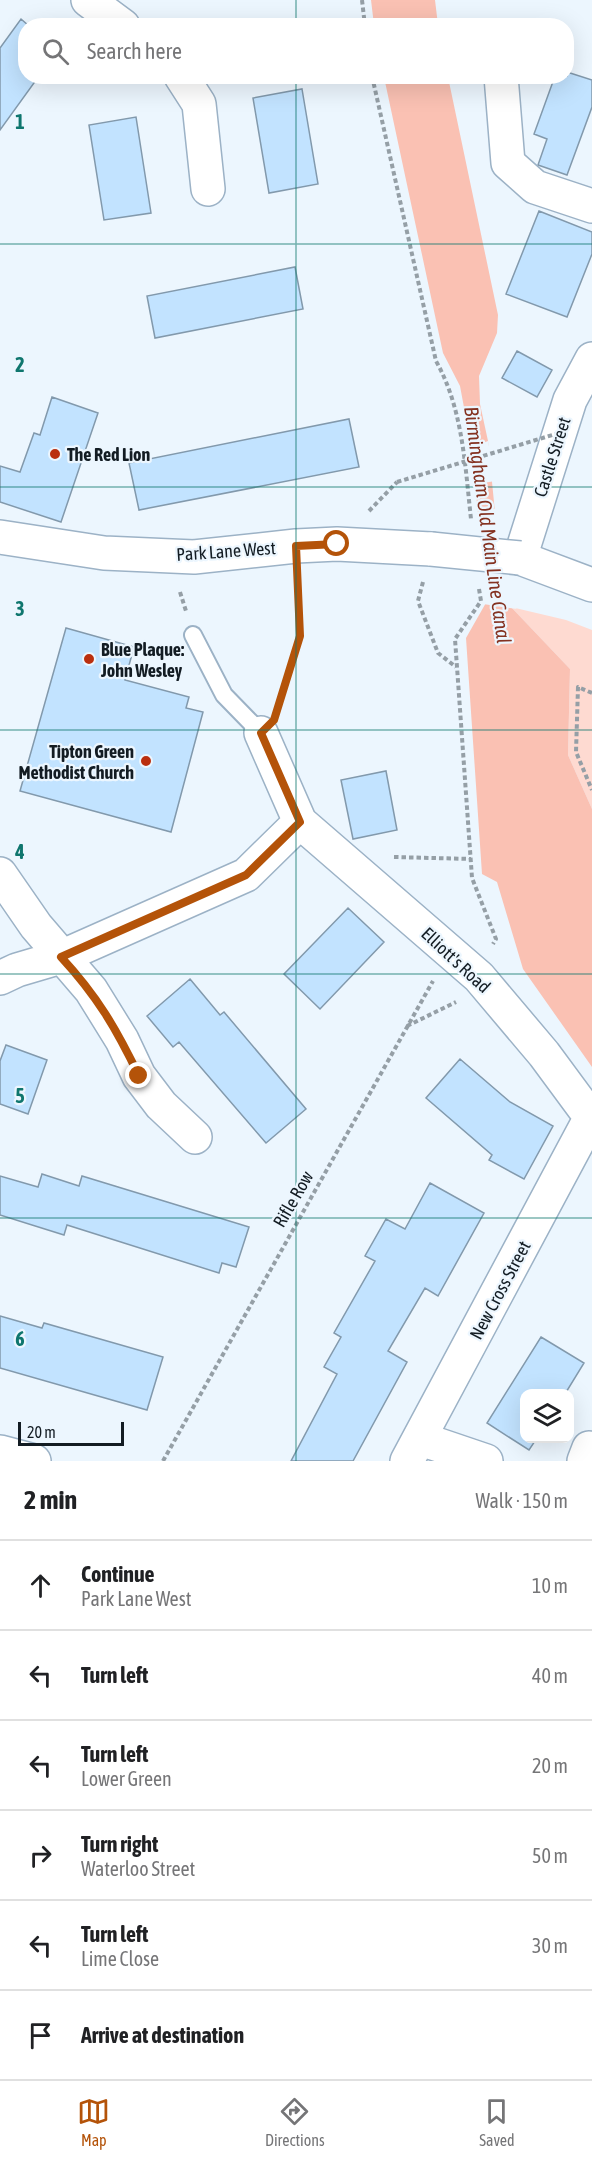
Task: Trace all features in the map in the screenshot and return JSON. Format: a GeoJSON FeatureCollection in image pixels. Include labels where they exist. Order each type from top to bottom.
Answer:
{"type":"FeatureCollection","features":[{"type":"Feature","properties":{"kind":"street"},"geometry":{"type":"LineString","coordinates":[[88,0],[112,18]]}},
{"type":"Feature","properties":{"kind":"street"},"geometry":{"type":"LineString","coordinates":[[186,84],[199,104],[208,189]]}},
{"type":"Feature","properties":{"kind":"street"},"geometry":{"type":"LineString","coordinates":[[502,84],[508,163],[535,187],[592,206]]}},
{"type":"Feature","properties":{"kind":"street","name":"Castle Street"},"geometry":{"type":"LineString","coordinates":[[520,558],[570,400],[592,359]]}},
{"type":"Feature","properties":{"kind":"street","name":"Park Lane West"},"geometry":{"type":"LineString","coordinates":[[0,537],[104,553],[194,557],[337,544],[431,549],[520,558],[592,585]]}},
{"type":"Feature","properties":{"kind":"street"},"geometry":{"type":"LineString","coordinates":[[0,978],[17,970],[61,957],[246,875],[300,822],[261,733]]}},
{"type":"Feature","properties":{"kind":"street","name":"Elliott's Road"},"geometry":{"type":"LineString","coordinates":[[300,822],[479,977],[544,1054],[592,1118]]}},
{"type":"Feature","properties":{"kind":"street"},"geometry":{"type":"LineString","coordinates":[[0,874],[61,957],[91,990],[122,1040],[139,1076],[162,1105],[195,1137]]}},
{"type":"Feature","properties":{"kind":"street","name":"New Cross Street"},"geometry":{"type":"LineString","coordinates":[[414,1450],[592,1118]]}},
{"type":"Feature","properties":{"kind":"street"},"geometry":{"type":"LineString","coordinates":[[414,1450],[486,1461]]}},
{"type":"Feature","properties":{"kind":"street"},"geometry":{"type":"LineString","coordinates":[[0,1452],[34,1461]]}},
{"type":"Feature","properties":{"kind":"lane"},"geometry":{"type":"LineString","coordinates":[[193,634],[224,695],[261,733]]}},
{"type":"Feature","properties":{"kind":"path"},"geometry":{"type":"LineString","coordinates":[[362,0],[364,18]]}},
{"type":"Feature","properties":{"kind":"path"},"geometry":{"type":"LineString","coordinates":[[374,84],[436,362],[449,385],[462,442]]}},
{"type":"Feature","properties":{"kind":"path"},"geometry":{"type":"LineString","coordinates":[[397,482],[559,434]]}},
{"type":"Feature","properties":{"kind":"path"},"geometry":{"type":"LineString","coordinates":[[261,733],[274,720],[300,636],[296,546]]}},
{"type":"Feature","properties":{"kind":"path"},"geometry":{"type":"LineString","coordinates":[[170,556],[193,634]]}},
{"type":"Feature","properties":{"kind":"path"},"geometry":{"type":"LineString","coordinates":[[423,582],[418,601],[438,653],[456,668]]}},
{"type":"Feature","properties":{"kind":"path"},"geometry":{"type":"LineString","coordinates":[[407,1026],[458,1001],[479,977],[496,939],[472,878],[456,668],[455,639],[481,601]]}},
{"type":"Feature","properties":{"kind":"path"},"geometry":{"type":"LineString","coordinates":[[592,693],[579,687],[576,752],[592,790]]}},
{"type":"Feature","properties":{"kind":"path"},"geometry":{"type":"LineString","coordinates":[[339,856],[471,859]]}},
{"type":"Feature","properties":{"kind":"path","name":"Rifle Row"},"geometry":{"type":"LineString","coordinates":[[163,1461],[407,1026],[451,952]]}},
{"type":"Feature","properties":{"kind":"shaded area"},"geometry":{"type":"Polygon","coordinates":[[[511,607],[566,620],[592,630],[592,809],[568,755],[570,669],[511,607]]]}},
{"type":"Feature","properties":{"kind":"water"},"geometry":{"type":"Polygon","coordinates":[[[371,0],[435,0],[437,18],[373,18],[371,0]]]}},
{"type":"Feature","properties":{"kind":"water","name":"Birmingham Old Main Line Canal"},"geometry":{"type":"Polygon","coordinates":[[[385,84],[449,84],[498,315],[497,333],[479,376],[480,404],[488,441],[504,604],[511,607],[570,669],[568,755],[592,809],[592,1067],[523,969],[497,882],[482,874],[466,638],[487,601],[471,445],[460,386],[443,353],[385,84]]]}},
{"type":"Feature","properties":{"kind":"pier"},"geometry":{"type":"Polygon","coordinates":[[[488,441],[495,481],[472,485],[468,449],[488,441]]]}},
{"type":"Feature","properties":{"kind":"pier"},"geometry":{"type":"Polygon","coordinates":[[[498,508],[507,602],[517,609],[483,604],[475,513],[498,508]]]}},
{"type":"Feature","properties":{"kind":"building"},"geometry":{"type":"Polygon","coordinates":[[[18,23],[18,84],[33,84],[0,130],[0,48],[18,23]]]}},
{"type":"Feature","properties":{"kind":"building"},"geometry":{"type":"Polygon","coordinates":[[[574,74],[592,80],[592,107],[567,175],[538,165],[547,139],[534,134],[552,84],[574,84],[574,74]]]}},
{"type":"Feature","properties":{"kind":"building"},"geometry":{"type":"Polygon","coordinates":[[[302,89],[318,184],[269,193],[253,98],[302,89]]]}},
{"type":"Feature","properties":{"kind":"building"},"geometry":{"type":"Polygon","coordinates":[[[136,117],[151,213],[104,220],[89,125],[136,117]]]}},
{"type":"Feature","properties":{"kind":"building"},"geometry":{"type":"Polygon","coordinates":[[[539,211],[592,232],[592,254],[567,317],[506,294],[539,211]]]}},
{"type":"Feature","properties":{"kind":"building"},"geometry":{"type":"Polygon","coordinates":[[[295,267],[303,309],[155,338],[147,296],[295,267]]]}},
{"type":"Feature","properties":{"kind":"building"},"geometry":{"type":"Polygon","coordinates":[[[517,351],[552,370],[537,397],[502,378],[517,351]]]}},
{"type":"Feature","properties":{"kind":"building","name":"The Red Lion"},"geometry":{"type":"Polygon","coordinates":[[[52,397],[98,413],[61,522],[0,502],[0,466],[20,472],[34,433],[40,435],[52,397]]]}},
{"type":"Feature","properties":{"kind":"building"},"geometry":{"type":"Polygon","coordinates":[[[349,419],[359,467],[139,510],[129,463],[349,419]]]}},
{"type":"Feature","properties":{"kind":"building"},"geometry":{"type":"Polygon","coordinates":[[[66,628],[134,647],[125,680],[189,697],[186,708],[203,712],[171,832],[20,791],[66,628]]]}},
{"type":"Feature","properties":{"kind":"building"},"geometry":{"type":"Polygon","coordinates":[[[386,771],[397,830],[353,839],[341,780],[386,771]]]}},
{"type":"Feature","properties":{"kind":"building"},"geometry":{"type":"Polygon","coordinates":[[[348,908],[384,942],[320,1009],[284,974],[348,908]]]}},
{"type":"Feature","properties":{"kind":"building"},"geometry":{"type":"Polygon","coordinates":[[[190,979],[220,1015],[224,1012],[306,1109],[266,1143],[179,1042],[173,1047],[147,1016],[190,979]]]}},
{"type":"Feature","properties":{"kind":"building"},"geometry":{"type":"Polygon","coordinates":[[[6,1045],[47,1060],[28,1114],[0,1104],[0,1061],[6,1045]]]}},
{"type":"Feature","properties":{"kind":"building"},"geometry":{"type":"Polygon","coordinates":[[[460,1059],[510,1102],[553,1126],[524,1179],[489,1160],[492,1155],[426,1098],[460,1059]]]}},
{"type":"Feature","properties":{"kind":"building"},"geometry":{"type":"Polygon","coordinates":[[[42,1174],[79,1186],[82,1176],[249,1227],[236,1267],[222,1263],[219,1273],[67,1225],[64,1235],[0,1215],[0,1176],[38,1187],[42,1174]]]}},
{"type":"Feature","properties":{"kind":"building"},"geometry":{"type":"Polygon","coordinates":[[[430,1183],[484,1213],[438,1296],[425,1288],[388,1351],[407,1362],[353,1461],[291,1461],[337,1374],[324,1367],[341,1337],[334,1333],[375,1261],[365,1256],[386,1219],[405,1229],[430,1183]]]}},
{"type":"Feature","properties":{"kind":"building"},"geometry":{"type":"Polygon","coordinates":[[[0,1316],[42,1328],[44,1323],[163,1357],[147,1410],[0,1368],[0,1316]]]}},
{"type":"Feature","properties":{"kind":"building"},"geometry":{"type":"Polygon","coordinates":[[[541,1337],[584,1363],[568,1389],[520,1389],[520,1443],[534,1443],[529,1450],[487,1423],[541,1337]]]}},
{"type":"Feature","properties":{"kind":"place","name":"The Red Lion"},"geometry":{"type":"Point","coordinates":[55,454]}},
{"type":"Feature","properties":{"kind":"place","name":"Blue Plaque: John Wesley"},"geometry":{"type":"Point","coordinates":[89,659]}},
{"type":"Feature","properties":{"kind":"place","name":"Tipton Green Methodist Church"},"geometry":{"type":"Point","coordinates":[146,761]}},
{"type":"Feature","properties":{"kind":"route"},"geometry":{"type":"LineString","coordinates":[[139,1076],[122,1040],[91,990],[61,957],[246,875],[300,822],[261,733],[274,720],[300,636],[296,546],[337,544]]}}]}
